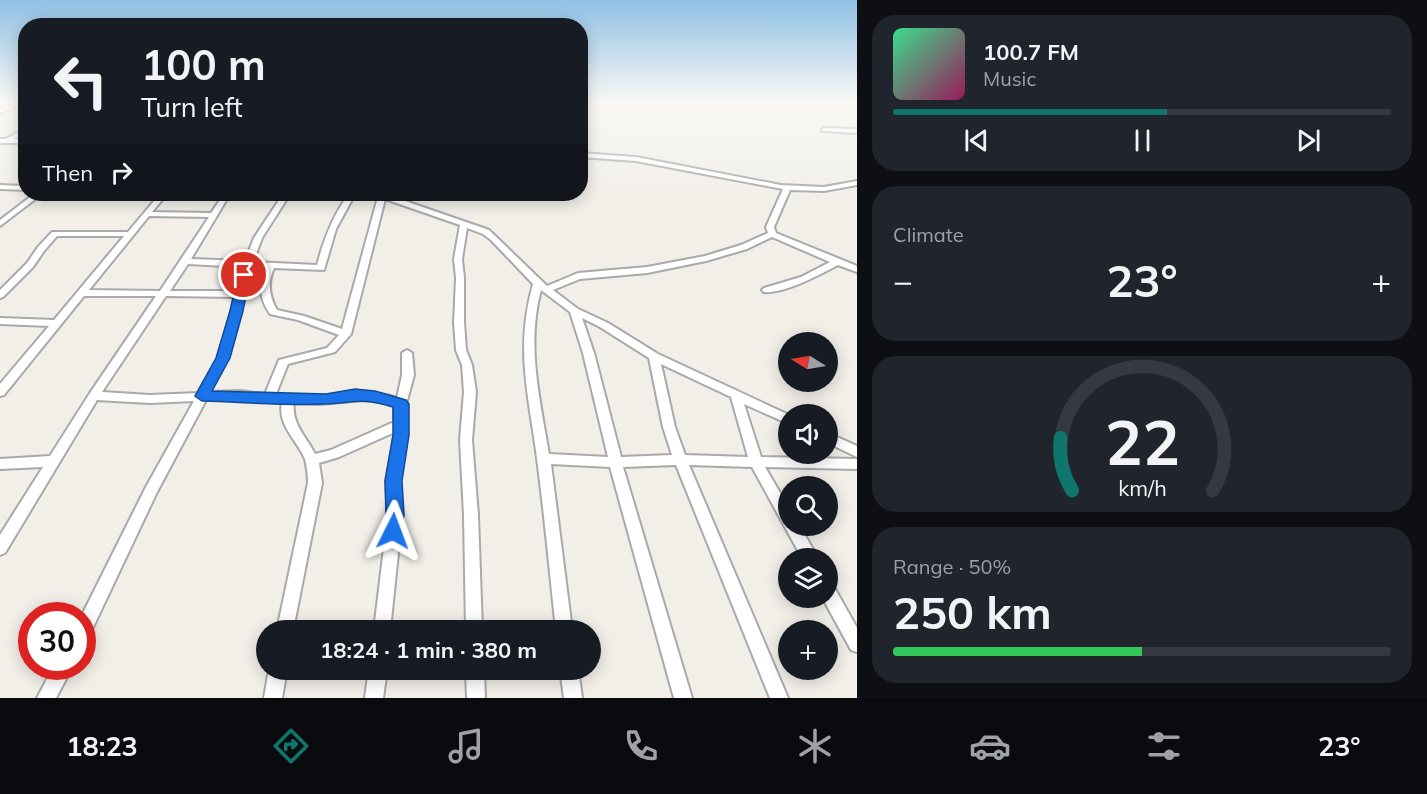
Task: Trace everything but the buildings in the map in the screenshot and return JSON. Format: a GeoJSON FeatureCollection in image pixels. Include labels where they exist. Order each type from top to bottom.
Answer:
{"type":"FeatureCollection","features":[{"type":"Feature","properties":{"kind":"street"},"geometry":{"type":"LineString","coordinates":[[588,156],[636,159],[788,187],[824,189],[857,183]]}},
{"type":"Feature","properties":{"kind":"street"},"geometry":{"type":"LineString","coordinates":[[0,187],[18,187]]}},
{"type":"Feature","properties":{"kind":"street"},"geometry":{"type":"LineString","coordinates":[[772,234],[770,227],[788,187]]}},
{"type":"Feature","properties":{"kind":"street"},"geometry":{"type":"LineString","coordinates":[[0,224],[29,201]]}},
{"type":"Feature","properties":{"kind":"street"},"geometry":{"type":"LineString","coordinates":[[0,393],[83,293],[128,234],[149,214],[158,201]]}},
{"type":"Feature","properties":{"kind":"street"},"geometry":{"type":"LineString","coordinates":[[0,548],[94,396],[185,261],[222,201]]}},
{"type":"Feature","properties":{"kind":"street"},"geometry":{"type":"LineString","coordinates":[[96,603],[151,491],[223,358],[248,264],[258,238],[282,201]]}},
{"type":"Feature","properties":{"kind":"street"},"geometry":{"type":"LineString","coordinates":[[185,261],[321,268],[330,234],[340,210],[347,201]]}},
{"type":"Feature","properties":{"kind":"street"},"geometry":{"type":"LineString","coordinates":[[269,398],[283,362],[331,350],[346,334],[377,201]]}},
{"type":"Feature","properties":{"kind":"street"},"geometry":{"type":"LineString","coordinates":[[399,201],[465,224],[494,238],[542,287],[575,311],[604,325],[654,356],[778,415]]}},
{"type":"Feature","properties":{"kind":"street"},"geometry":{"type":"LineString","coordinates":[[149,214],[212,215]]}},
{"type":"Feature","properties":{"kind":"street"},"geometry":{"type":"LineString","coordinates":[[465,224],[458,259],[459,323],[461,350],[467,365],[470,392],[466,441],[471,514],[474,620]]}},
{"type":"Feature","properties":{"kind":"street"},"geometry":{"type":"LineString","coordinates":[[0,295],[30,264],[54,234],[128,234]]}},
{"type":"Feature","properties":{"kind":"street"},"geometry":{"type":"LineString","coordinates":[[563,620],[543,459],[530,383],[528,332],[530,306],[542,287],[578,276],[647,270],[706,258],[744,248],[772,234],[857,269]]}},
{"type":"Feature","properties":{"kind":"street"},"geometry":{"type":"LineString","coordinates":[[767,290],[804,279],[837,262]]}},
{"type":"Feature","properties":{"kind":"street"},"geometry":{"type":"LineString","coordinates":[[272,265],[266,273],[264,286],[273,312],[301,318],[346,334]]}},
{"type":"Feature","properties":{"kind":"street"},"geometry":{"type":"LineString","coordinates":[[83,293],[240,294]]}},
{"type":"Feature","properties":{"kind":"street"},"geometry":{"type":"LineString","coordinates":[[575,311],[588,352],[614,462],[683,698]]}},
{"type":"Feature","properties":{"kind":"street"},"geometry":{"type":"LineString","coordinates":[[0,321],[57,323]]}},
{"type":"Feature","properties":{"kind":"street"},"geometry":{"type":"LineString","coordinates":[[383,620],[395,515],[393,481],[401,424],[399,408],[408,375],[407,353]]}},
{"type":"Feature","properties":{"kind":"street"},"geometry":{"type":"LineString","coordinates":[[654,356],[669,427],[680,460],[779,698]]}},
{"type":"Feature","properties":{"kind":"street"},"geometry":{"type":"LineString","coordinates":[[94,396],[150,399],[202,396],[326,399],[355,394],[375,396],[401,404]]}},
{"type":"Feature","properties":{"kind":"street"},"geometry":{"type":"LineString","coordinates":[[736,395],[756,462],[778,501]]}},
{"type":"Feature","properties":{"kind":"street"},"geometry":{"type":"LineString","coordinates":[[287,620],[315,483],[312,460],[288,422],[286,408],[289,398]]}},
{"type":"Feature","properties":{"kind":"street"},"geometry":{"type":"LineString","coordinates":[[312,460],[334,454],[401,424]]}},
{"type":"Feature","properties":{"kind":"street"},"geometry":{"type":"LineString","coordinates":[[838,443],[857,452]]}},
{"type":"Feature","properties":{"kind":"street"},"geometry":{"type":"LineString","coordinates":[[543,459],[614,462],[680,460],[857,464]]}},
{"type":"Feature","properties":{"kind":"street"},"geometry":{"type":"LineString","coordinates":[[0,464],[55,461]]}},
{"type":"Feature","properties":{"kind":"street"},"geometry":{"type":"LineString","coordinates":[[837,608],[857,644]]}},
{"type":"Feature","properties":{"kind":"street"},"geometry":{"type":"LineString","coordinates":[[46,698],[56,680]]}},
{"type":"Feature","properties":{"kind":"street"},"geometry":{"type":"LineString","coordinates":[[273,698],[276,680]]}},
{"type":"Feature","properties":{"kind":"street"},"geometry":{"type":"LineString","coordinates":[[374,698],[376,680]]}},
{"type":"Feature","properties":{"kind":"street"},"geometry":{"type":"LineString","coordinates":[[476,680],[476,698]]}},
{"type":"Feature","properties":{"kind":"street"},"geometry":{"type":"LineString","coordinates":[[571,680],[573,698]]}},
{"type":"Feature","properties":{"kind":"route"},"geometry":{"type":"LineString","coordinates":[[244,275],[237,311],[223,358],[202,396],[240,395],[326,399],[355,394],[375,396],[401,404],[399,408],[401,435],[393,481],[395,515],[393,531]]}}]}
